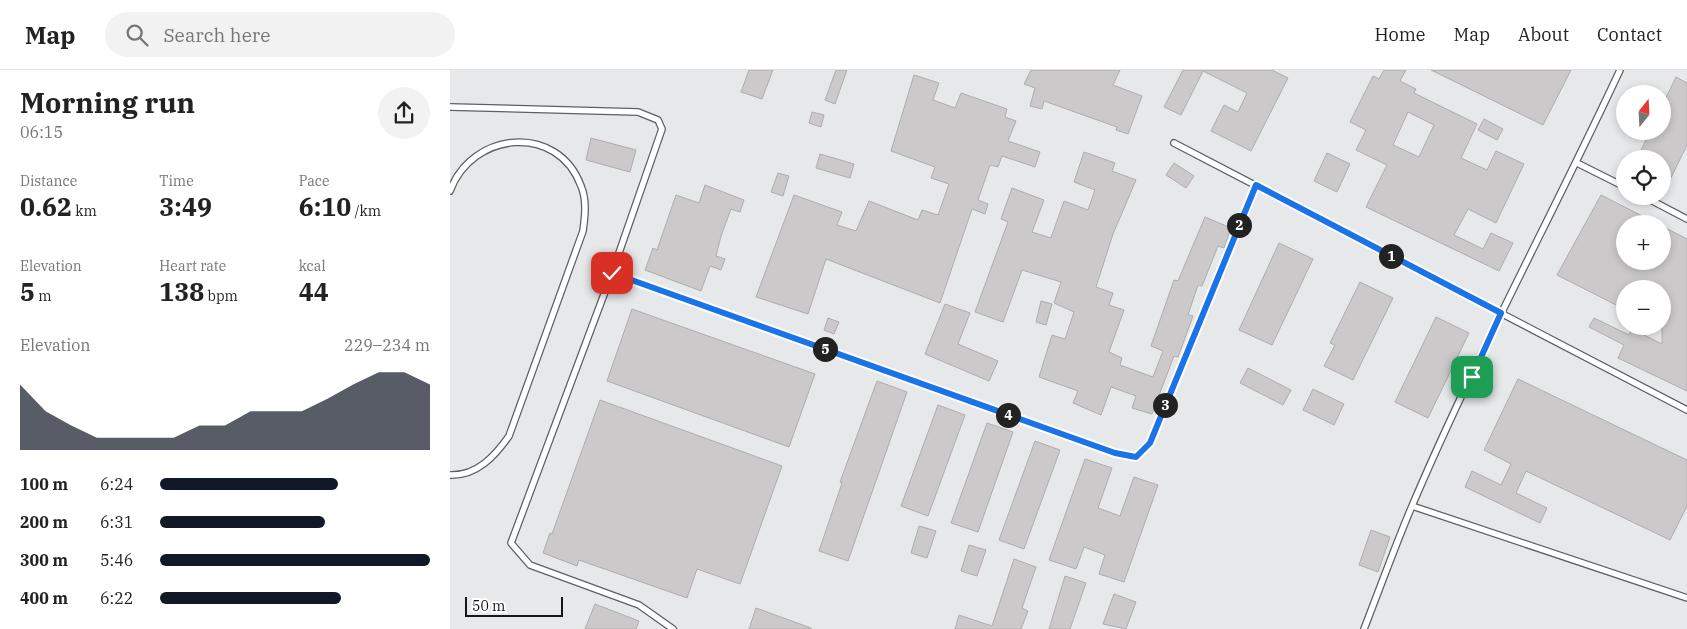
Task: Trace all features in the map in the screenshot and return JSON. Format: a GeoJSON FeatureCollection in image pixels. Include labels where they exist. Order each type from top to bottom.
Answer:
{"type":"FeatureCollection","features":[{"type":"Feature","properties":{"kind":"lane"},"geometry":{"type":"LineString","coordinates":[[1364,629],[1412,506],[1501,313],[1577,163],[1620,70]]}},
{"type":"Feature","properties":{"kind":"lane"},"geometry":{"type":"LineString","coordinates":[[450,107],[638,112],[658,120],[662,129],[612,273],[511,543],[530,565],[639,606],[673,629]]}},
{"type":"Feature","properties":{"kind":"lane"},"geometry":{"type":"LineString","coordinates":[[450,191],[453,181],[466,162],[485,149],[507,142],[530,142],[552,151],[570,166],[581,185],[586,208],[583,231],[509,436],[496,455],[477,468],[450,475]]}},
{"type":"Feature","properties":{"kind":"lane"},"geometry":{"type":"LineString","coordinates":[[1174,142],[1687,410]]}},
{"type":"Feature","properties":{"kind":"lane"},"geometry":{"type":"LineString","coordinates":[[1577,163],[1616,182]]}},
{"type":"Feature","properties":{"kind":"lane"},"geometry":{"type":"LineString","coordinates":[[612,273],[1115,453],[1136,457],[1150,443],[1256,185]]}},
{"type":"Feature","properties":{"kind":"lane"},"geometry":{"type":"LineString","coordinates":[[1661,205],[1687,218]]}},
{"type":"Feature","properties":{"kind":"lane"},"geometry":{"type":"LineString","coordinates":[[1412,506],[1687,598]]}},
{"type":"Feature","properties":{"kind":"building"},"geometry":{"type":"Polygon","coordinates":[[[749,70],[773,70],[762,99],[741,92],[749,70]]]}},
{"type":"Feature","properties":{"kind":"building"},"geometry":{"type":"Polygon","coordinates":[[[836,70],[847,70],[835,104],[825,100],[836,70]]]}},
{"type":"Feature","properties":{"kind":"building"},"geometry":{"type":"Polygon","coordinates":[[[1031,70],[1120,70],[1113,85],[1142,96],[1128,134],[1116,130],[1117,127],[1044,101],[1042,109],[1030,106],[1035,88],[1024,84],[1031,70]]]}},
{"type":"Feature","properties":{"kind":"building"},"geometry":{"type":"Polygon","coordinates":[[[1183,70],[1272,70],[1288,78],[1251,151],[1211,131],[1224,105],[1238,112],[1247,93],[1203,71],[1181,115],[1164,107],[1183,70]]]}},
{"type":"Feature","properties":{"kind":"building"},"geometry":{"type":"Polygon","coordinates":[[[1384,70],[1406,70],[1400,81],[1416,89],[1414,93],[1477,124],[1461,158],[1487,170],[1496,151],[1524,164],[1496,223],[1468,209],[1454,235],[1483,249],[1491,233],[1513,243],[1499,271],[1366,207],[1387,165],[1356,150],[1366,130],[1350,122],[1373,76],[1379,79],[1384,70]],[[1408,112],[1393,145],[1419,157],[1434,125],[1408,112]]]}},
{"type":"Feature","properties":{"kind":"building"},"geometry":{"type":"Polygon","coordinates":[[[1431,70],[1571,70],[1543,125],[1431,70]]]}},
{"type":"Feature","properties":{"kind":"building"},"geometry":{"type":"Polygon","coordinates":[[[914,75],[939,83],[933,100],[955,108],[961,93],[1007,109],[1005,117],[1016,121],[1008,141],[1040,152],[1035,167],[1002,156],[998,167],[990,165],[978,200],[988,204],[985,214],[972,209],[940,303],[826,259],[808,314],[756,297],[794,195],[842,212],[837,225],[856,231],[869,201],[918,220],[922,210],[938,215],[949,184],[931,178],[935,167],[891,151],[914,75]]]}},
{"type":"Feature","properties":{"kind":"building"},"geometry":{"type":"Polygon","coordinates":[[[1676,77],[1687,83],[1687,145],[1671,178],[1671,150],[1641,150],[1646,140],[1671,140],[1671,87],[1676,77]]]}},
{"type":"Feature","properties":{"kind":"building"},"geometry":{"type":"Polygon","coordinates":[[[812,112],[824,115],[821,127],[809,123],[812,112]]]}},
{"type":"Feature","properties":{"kind":"building"},"geometry":{"type":"Polygon","coordinates":[[[1484,119],[1503,129],[1497,140],[1478,130],[1484,119]]]}},
{"type":"Feature","properties":{"kind":"building"},"geometry":{"type":"Polygon","coordinates":[[[591,138],[636,150],[630,172],[586,160],[591,138]]]}},
{"type":"Feature","properties":{"kind":"building"},"geometry":{"type":"Polygon","coordinates":[[[1084,152],[1115,163],[1112,171],[1136,180],[1113,234],[1096,287],[1113,293],[1109,305],[1124,310],[1109,352],[1122,358],[1120,365],[1153,377],[1163,351],[1151,346],[1174,280],[1178,281],[1205,217],[1231,228],[1224,248],[1218,246],[1202,286],[1198,285],[1188,315],[1193,316],[1178,357],[1174,356],[1152,414],[1132,408],[1136,396],[1111,387],[1101,415],[1073,403],[1078,391],[1039,377],[1052,335],[1065,339],[1074,312],[1054,303],[1061,282],[1022,270],[1003,322],[975,312],[1008,222],[1001,219],[1012,188],[1044,200],[1032,232],[1051,238],[1064,201],[1088,210],[1095,190],[1074,182],[1084,152]]]}},
{"type":"Feature","properties":{"kind":"building"},"geometry":{"type":"Polygon","coordinates":[[[1327,153],[1350,164],[1337,192],[1314,181],[1327,153]]]}},
{"type":"Feature","properties":{"kind":"building"},"geometry":{"type":"Polygon","coordinates":[[[820,154],[854,164],[850,178],[816,168],[820,154]]]}},
{"type":"Feature","properties":{"kind":"building"},"geometry":{"type":"Polygon","coordinates":[[[1174,163],[1194,176],[1186,188],[1166,175],[1174,163]]]}},
{"type":"Feature","properties":{"kind":"building"},"geometry":{"type":"Polygon","coordinates":[[[778,173],[789,176],[783,196],[771,192],[778,173]]]}},
{"type":"Feature","properties":{"kind":"building"},"geometry":{"type":"Polygon","coordinates":[[[705,185],[744,200],[740,212],[731,209],[721,236],[716,256],[725,259],[721,270],[710,266],[701,291],[645,270],[653,248],[657,250],[676,195],[699,203],[705,185]]]}},
{"type":"Feature","properties":{"kind":"building"},"geometry":{"type":"Polygon","coordinates":[[[1601,195],[1616,203],[1616,205],[1621,205],[1640,215],[1616,215],[1616,270],[1671,270],[1671,231],[1687,239],[1687,391],[1618,358],[1624,345],[1589,327],[1594,318],[1616,329],[1616,335],[1644,335],[1662,344],[1662,335],[1671,335],[1671,280],[1616,280],[1616,305],[1557,275],[1601,195]]]}},
{"type":"Feature","properties":{"kind":"building"},"geometry":{"type":"Polygon","coordinates":[[[1279,243],[1313,259],[1272,345],[1239,330],[1279,243]]]}},
{"type":"Feature","properties":{"kind":"building"},"geometry":{"type":"Polygon","coordinates":[[[1360,282],[1393,298],[1353,380],[1324,366],[1335,345],[1330,343],[1360,282]]]}},
{"type":"Feature","properties":{"kind":"building"},"geometry":{"type":"Polygon","coordinates":[[[1041,301],[1052,304],[1046,325],[1036,322],[1041,301]]]}},
{"type":"Feature","properties":{"kind":"building"},"geometry":{"type":"Polygon","coordinates":[[[945,304],[970,313],[958,344],[998,361],[989,381],[925,354],[945,304]]]}},
{"type":"Feature","properties":{"kind":"building"},"geometry":{"type":"Polygon","coordinates":[[[632,309],[815,374],[789,447],[607,381],[632,309]]]}},
{"type":"Feature","properties":{"kind":"building"},"geometry":{"type":"Polygon","coordinates":[[[1436,317],[1469,333],[1428,418],[1395,402],[1436,317]]]}},
{"type":"Feature","properties":{"kind":"building"},"geometry":{"type":"Polygon","coordinates":[[[828,318],[839,322],[834,334],[824,330],[828,318]]]}},
{"type":"Feature","properties":{"kind":"building"},"geometry":{"type":"Polygon","coordinates":[[[1248,368],[1291,390],[1283,405],[1240,383],[1248,368]]]}},
{"type":"Feature","properties":{"kind":"building"},"geometry":{"type":"Polygon","coordinates":[[[1518,379],[1687,460],[1687,506],[1670,540],[1526,471],[1516,493],[1547,508],[1540,523],[1465,487],[1472,471],[1501,485],[1511,464],[1484,450],[1518,379]]]}},
{"type":"Feature","properties":{"kind":"building"},"geometry":{"type":"Polygon","coordinates":[[[877,381],[907,392],[848,561],[819,551],[842,483],[840,482],[877,381]]]}},
{"type":"Feature","properties":{"kind":"building"},"geometry":{"type":"Polygon","coordinates":[[[1313,389],[1344,404],[1334,425],[1303,410],[1313,389]]]}},
{"type":"Feature","properties":{"kind":"building"},"geometry":{"type":"Polygon","coordinates":[[[600,400],[782,466],[740,584],[697,569],[687,598],[579,560],[577,566],[543,553],[550,533],[552,534],[600,400]]]}},
{"type":"Feature","properties":{"kind":"building"},"geometry":{"type":"Polygon","coordinates":[[[938,405],[965,415],[928,516],[901,506],[938,405]]]}},
{"type":"Feature","properties":{"kind":"building"},"geometry":{"type":"Polygon","coordinates":[[[987,423],[1013,432],[978,532],[951,523],[987,423]]]}},
{"type":"Feature","properties":{"kind":"building"},"geometry":{"type":"Polygon","coordinates":[[[1035,441],[1060,450],[1024,549],[999,540],[1035,441]]]}},
{"type":"Feature","properties":{"kind":"building"},"geometry":{"type":"Polygon","coordinates":[[[1085,459],[1112,468],[1098,508],[1120,516],[1134,477],[1158,485],[1124,582],[1099,574],[1105,555],[1084,547],[1076,569],[1049,560],[1085,459]]]}},
{"type":"Feature","properties":{"kind":"building"},"geometry":{"type":"Polygon","coordinates":[[[919,526],[936,531],[927,558],[911,553],[919,526]]]}},
{"type":"Feature","properties":{"kind":"building"},"geometry":{"type":"Polygon","coordinates":[[[1371,530],[1390,537],[1378,572],[1359,565],[1371,530]]]}},
{"type":"Feature","properties":{"kind":"building"},"geometry":{"type":"Polygon","coordinates":[[[969,545],[986,550],[977,576],[961,571],[969,545]]]}},
{"type":"Feature","properties":{"kind":"building"},"geometry":{"type":"Polygon","coordinates":[[[1014,559],[1036,567],[1022,608],[1028,611],[1021,629],[955,629],[959,615],[992,626],[1014,559]]]}},
{"type":"Feature","properties":{"kind":"building"},"geometry":{"type":"Polygon","coordinates":[[[1065,576],[1086,583],[1070,629],[1049,629],[1065,576]]]}},
{"type":"Feature","properties":{"kind":"building"},"geometry":{"type":"Polygon","coordinates":[[[1114,594],[1136,602],[1126,629],[1103,624],[1114,594]]]}},
{"type":"Feature","properties":{"kind":"building"},"geometry":{"type":"Polygon","coordinates":[[[595,604],[639,621],[636,629],[585,629],[595,604]]]}},
{"type":"Feature","properties":{"kind":"building"},"geometry":{"type":"Polygon","coordinates":[[[756,608],[811,628],[811,629],[749,629],[756,608]]]}},
{"type":"Feature","properties":{"kind":"route"},"geometry":{"type":"LineString","coordinates":[[612,273],[1115,453],[1136,457],[1150,443],[1256,185],[1501,313],[1472,377]]}}]}
